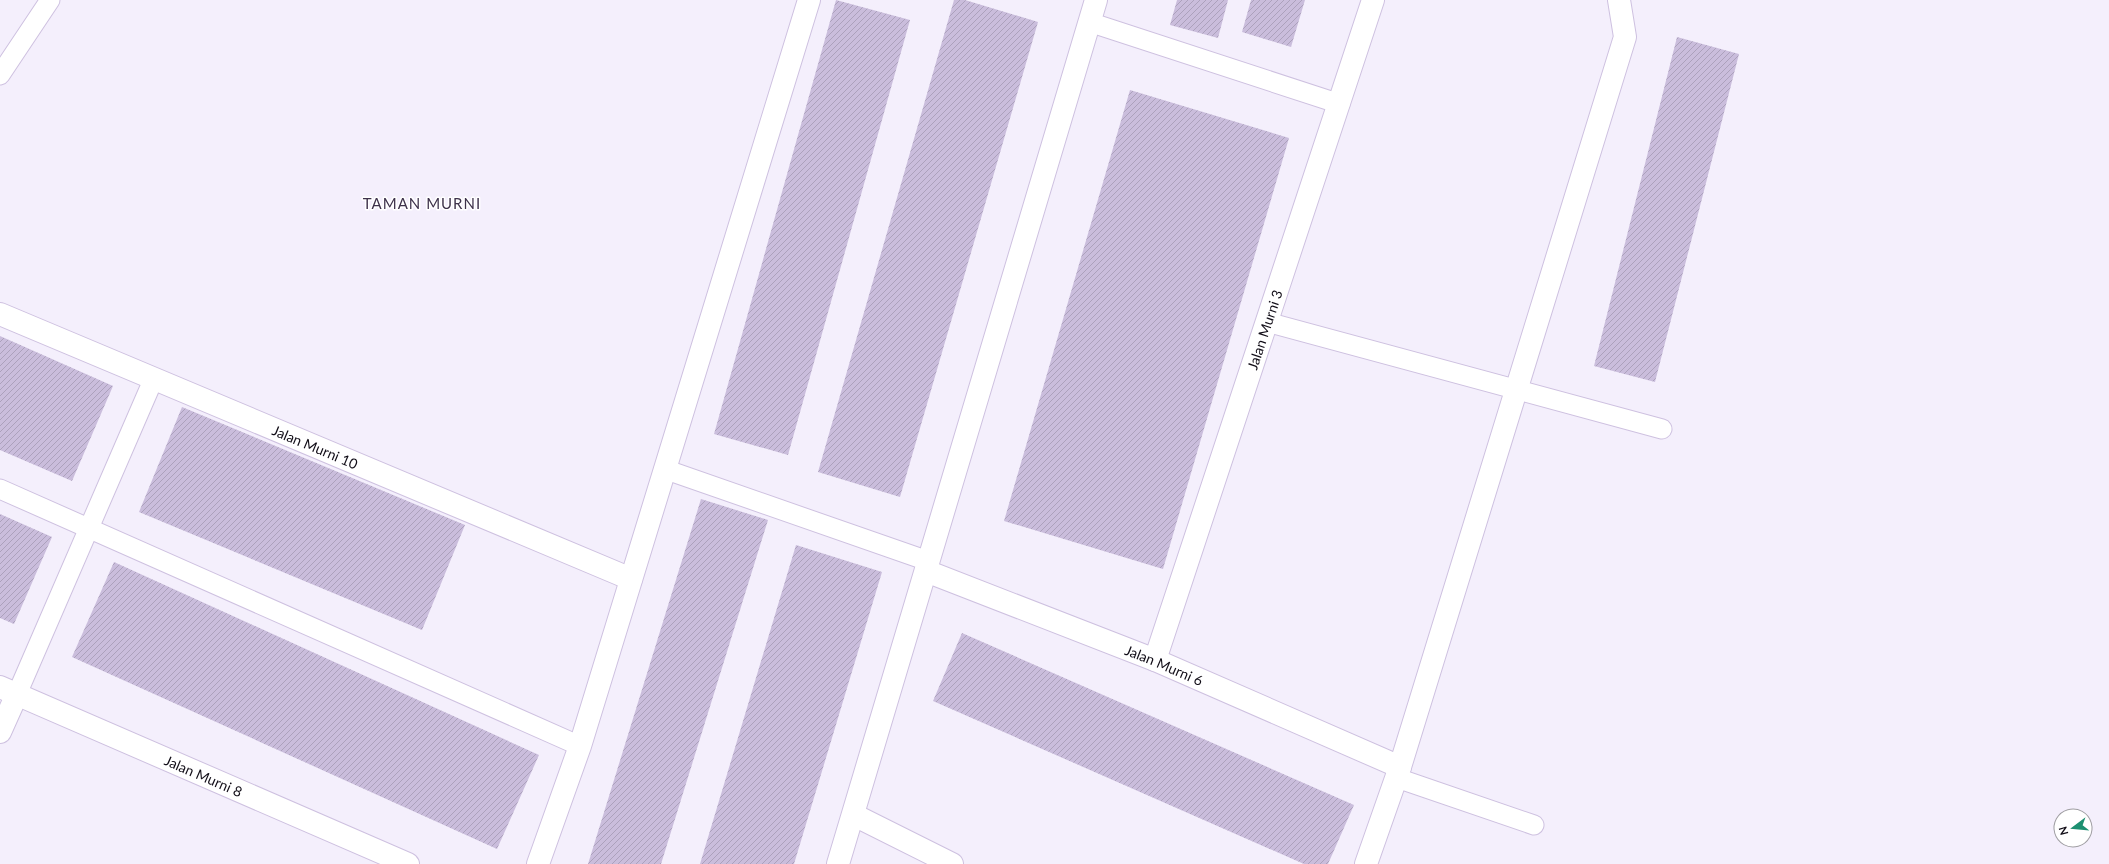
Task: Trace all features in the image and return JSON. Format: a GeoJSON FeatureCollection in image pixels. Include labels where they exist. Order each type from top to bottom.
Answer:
{"type":"FeatureCollection","features":[{"type":"Feature","properties":{"kind":"street"},"geometry":{"type":"LineString","coordinates":[[538,864],[580,746],[809,0]]}},
{"type":"Feature","properties":{"kind":"street"},"geometry":{"type":"LineString","coordinates":[[838,864],[854,815],[1096,0]]}},
{"type":"Feature","properties":{"kind":"street","name":"Jalan Murni 3"},"geometry":{"type":"LineString","coordinates":[[1155,660],[1340,104],[1373,0]]}},
{"type":"Feature","properties":{"kind":"street"},"geometry":{"type":"LineString","coordinates":[[1366,864],[1398,772],[1515,389],[1625,37],[1619,0]]}},
{"type":"Feature","properties":{"kind":"street","name":"Jalan Murni 10"},"geometry":{"type":"LineString","coordinates":[[0,314],[631,579]]}},
{"type":"Feature","properties":{"kind":"street","name":"Jalan Murni 6"},"geometry":{"type":"LineString","coordinates":[[927,566],[1155,660],[1398,772]]}},
{"type":"Feature","properties":{"kind":"street"},"geometry":{"type":"LineString","coordinates":[[0,732],[8,690]]}},
{"type":"Feature","properties":{"kind":"street","name":"Jalan Murni 8"},"geometry":{"type":"LineString","coordinates":[[8,690],[408,864]]}},
{"type":"Feature","properties":{"kind":"street"},"geometry":{"type":"LineString","coordinates":[[854,815],[952,864]]}},
{"type":"Feature","properties":{"kind":"lane"},"geometry":{"type":"LineString","coordinates":[[0,75],[50,0]]}},
{"type":"Feature","properties":{"kind":"lane"},"geometry":{"type":"LineString","coordinates":[[1089,22],[1340,104]]}},
{"type":"Feature","properties":{"kind":"lane"},"geometry":{"type":"LineString","coordinates":[[1267,322],[1662,429]]}},
{"type":"Feature","properties":{"kind":"lane"},"geometry":{"type":"LineString","coordinates":[[8,690],[89,528],[154,378]]}},
{"type":"Feature","properties":{"kind":"lane"},"geometry":{"type":"LineString","coordinates":[[664,469],[927,566]]}},
{"type":"Feature","properties":{"kind":"lane"},"geometry":{"type":"LineString","coordinates":[[0,489],[580,746]]}},
{"type":"Feature","properties":{"kind":"lane"},"geometry":{"type":"LineString","coordinates":[[1398,772],[1534,825]]}},
{"type":"Feature","properties":{"kind":"building"},"geometry":{"type":"Polygon","coordinates":[[[836,0],[910,20],[788,455],[714,434],[836,0]]]}},
{"type":"Feature","properties":{"kind":"building"},"geometry":{"type":"Polygon","coordinates":[[[954,0],[965,0],[1038,22],[900,497],[818,472],[954,0]]]}},
{"type":"Feature","properties":{"kind":"building"},"geometry":{"type":"Polygon","coordinates":[[[1177,0],[1228,0],[1218,38],[1170,25],[1177,0]]]}},
{"type":"Feature","properties":{"kind":"building"},"geometry":{"type":"Polygon","coordinates":[[[1251,0],[1305,0],[1291,47],[1242,32],[1251,0]]]}},
{"type":"Feature","properties":{"kind":"building"},"geometry":{"type":"Polygon","coordinates":[[[1677,37],[1739,54],[1655,382],[1594,366],[1677,37]]]}},
{"type":"Feature","properties":{"kind":"building"},"geometry":{"type":"Polygon","coordinates":[[[1130,90],[1289,138],[1163,569],[1004,521],[1130,90]]]}},
{"type":"Feature","properties":{"kind":"building"},"geometry":{"type":"Polygon","coordinates":[[[0,336],[113,386],[72,481],[0,450],[0,336]]]}},
{"type":"Feature","properties":{"kind":"building"},"geometry":{"type":"Polygon","coordinates":[[[182,407],[465,525],[422,630],[139,512],[182,407]]]}},
{"type":"Feature","properties":{"kind":"building"},"geometry":{"type":"Polygon","coordinates":[[[701,499],[768,520],[661,864],[588,864],[701,499]]]}},
{"type":"Feature","properties":{"kind":"building"},"geometry":{"type":"Polygon","coordinates":[[[0,514],[52,537],[14,624],[0,618],[0,514]]]}},
{"type":"Feature","properties":{"kind":"building"},"geometry":{"type":"Polygon","coordinates":[[[796,545],[882,572],[794,864],[700,864],[796,545]]]}},
{"type":"Feature","properties":{"kind":"building"},"geometry":{"type":"Polygon","coordinates":[[[114,562],[539,755],[497,849],[72,657],[114,562]]]}},
{"type":"Feature","properties":{"kind":"building"},"geometry":{"type":"Polygon","coordinates":[[[962,633],[1354,805],[1328,864],[1304,864],[933,701],[962,633]]]}},
{"type":"Feature","properties":{"kind":"district","name":"TAMAN MURNI"},"geometry":{"type":"Point","coordinates":[422,203]}}]}
